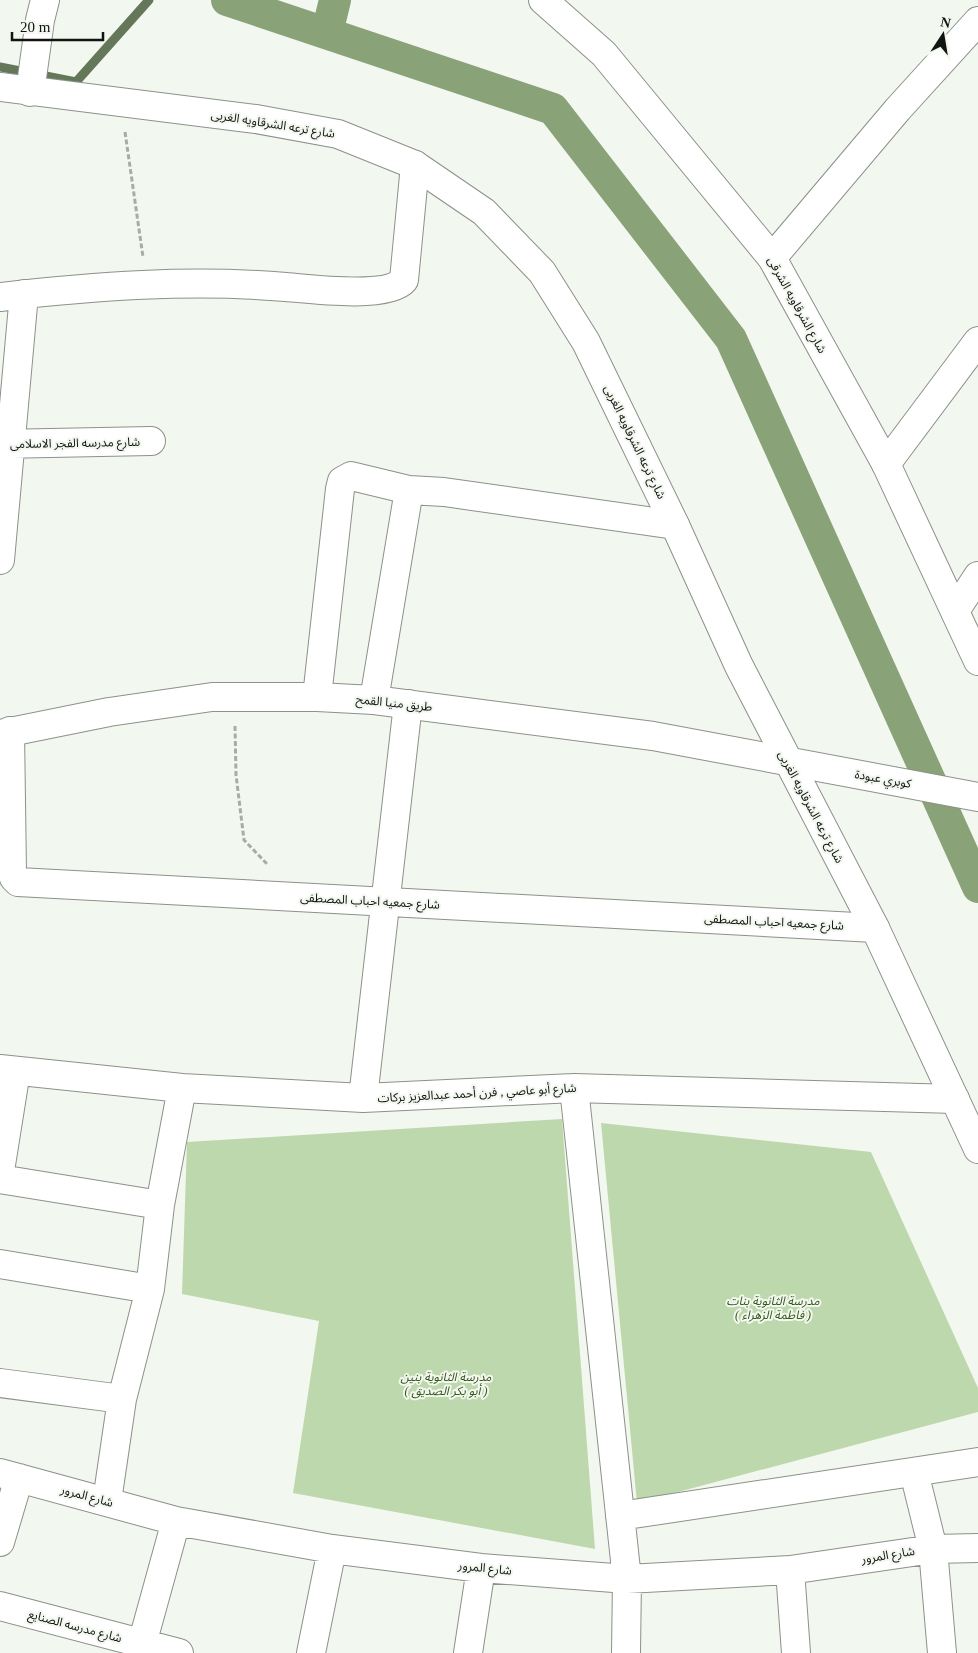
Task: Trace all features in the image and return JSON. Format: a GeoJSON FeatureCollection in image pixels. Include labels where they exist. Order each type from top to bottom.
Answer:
{"type":"FeatureCollection","features":[{"type":"Feature","properties":{"kind":"street"},"geometry":{"type":"LineString","coordinates":[[30,92],[40,20],[45,0]]}},
{"type":"Feature","properties":{"kind":"street","name":"شارع الشرقاويه الشرقى"},"geometry":{"type":"LineString","coordinates":[[543,0],[604,54],[772,258],[886,464],[978,661]]}},
{"type":"Feature","properties":{"kind":"street"},"geometry":{"type":"LineString","coordinates":[[772,258],[898,109],[978,20]]}},
{"type":"Feature","properties":{"kind":"street","name":"شارع ترعه الشرقاويه الغربى"},"geometry":{"type":"LineString","coordinates":[[0,87],[256,119],[338,134],[416,165],[484,212],[542,272],[586,342],[676,525],[739,666],[874,928],[978,1149]]}},
{"type":"Feature","properties":{"kind":"street"},"geometry":{"type":"LineString","coordinates":[[0,553],[12,295],[147,284],[269,286],[348,293],[397,287],[404,280],[416,165]]}},
{"type":"Feature","properties":{"kind":"street"},"geometry":{"type":"LineString","coordinates":[[886,464],[978,341]]}},
{"type":"Feature","properties":{"kind":"street","name":"شارع مدرسه الفجر الاسلامى"},"geometry":{"type":"LineString","coordinates":[[5,444],[151,441]]}},
{"type":"Feature","properties":{"kind":"street"},"geometry":{"type":"LineString","coordinates":[[317,697],[342,481],[351,476],[409,490],[444,492],[676,525]]}},
{"type":"Feature","properties":{"kind":"street"},"geometry":{"type":"LineString","coordinates":[[374,700],[409,490]]}},
{"type":"Feature","properties":{"kind":"street"},"geometry":{"type":"LineString","coordinates":[[955,611],[978,576]]}},
{"type":"Feature","properties":{"kind":"street","name":"طريق منيا القمح"},"geometry":{"type":"LineString","coordinates":[[5,733],[109,712],[212,697],[317,697],[374,700],[653,736],[788,761]]}},
{"type":"Feature","properties":{"kind":"street"},"geometry":{"type":"LineString","coordinates":[[363,1098],[408,704]]}},
{"type":"Feature","properties":{"kind":"street","name":"شارع جمعيه احباب المصطفى"},"geometry":{"type":"LineString","coordinates":[[5,733],[12,872],[18,882],[874,928]]}},
{"type":"Feature","properties":{"kind":"street","name":"كوبري عبودة"},"geometry":{"type":"LineString","coordinates":[[788,761],[978,796]]}},
{"type":"Feature","properties":{"kind":"street"},"geometry":{"type":"LineString","coordinates":[[0,1171],[8,1070]]}},
{"type":"Feature","properties":{"kind":"street","name":"شارع أبو عاصي , فرن أحمد عبدالعزيز بركات"},"geometry":{"type":"LineString","coordinates":[[8,1070],[182,1088],[363,1098],[574,1088],[955,1099]]}},
{"type":"Feature","properties":{"kind":"street"},"geometry":{"type":"LineString","coordinates":[[107,1501],[122,1399],[150,1289],[160,1205],[182,1088]]}},
{"type":"Feature","properties":{"kind":"street"},"geometry":{"type":"LineString","coordinates":[[574,1088],[627,1579],[626,1653]]}},
{"type":"Feature","properties":{"kind":"street"},"geometry":{"type":"LineString","coordinates":[[0,1179],[160,1205]]}},
{"type":"Feature","properties":{"kind":"street"},"geometry":{"type":"LineString","coordinates":[[0,1264],[150,1289]]}},
{"type":"Feature","properties":{"kind":"street"},"geometry":{"type":"LineString","coordinates":[[0,1383],[122,1399]]}},
{"type":"Feature","properties":{"kind":"street"},"geometry":{"type":"LineString","coordinates":[[620,1516],[978,1462]]}},
{"type":"Feature","properties":{"kind":"street"},"geometry":{"type":"LineString","coordinates":[[914,1472],[933,1548],[942,1653]]}},
{"type":"Feature","properties":{"kind":"street"},"geometry":{"type":"LineString","coordinates":[[0,1542],[10,1475]]}},
{"type":"Feature","properties":{"kind":"street","name":"شارع المرور"},"geometry":{"type":"LineString","coordinates":[[10,1475],[176,1521],[332,1549],[481,1568],[627,1579],[790,1570],[933,1548],[978,1548]]}},
{"type":"Feature","properties":{"kind":"street"},"geometry":{"type":"LineString","coordinates":[[157,1649],[176,1521]]}},
{"type":"Feature","properties":{"kind":"street"},"geometry":{"type":"LineString","coordinates":[[311,1653],[332,1549]]}},
{"type":"Feature","properties":{"kind":"street"},"geometry":{"type":"LineString","coordinates":[[468,1653],[481,1568]]}},
{"type":"Feature","properties":{"kind":"street"},"geometry":{"type":"LineString","coordinates":[[790,1570],[796,1653]]}},
{"type":"Feature","properties":{"kind":"street","name":"شارع مدرسه الصنايع"},"geometry":{"type":"LineString","coordinates":[[0,1606],[157,1649]]}},
{"type":"Feature","properties":{"kind":"path"},"geometry":{"type":"LineString","coordinates":[[121,101],[147,284]]}},
{"type":"Feature","properties":{"kind":"path"},"geometry":{"type":"LineString","coordinates":[[235,697],[236,775],[244,840],[300,897]]}},
{"type":"Feature","properties":{"kind":"green space","name":"مدرسة الثانوية بنين ( أبو بكر الصديق )"},"geometry":{"type":"Polygon","coordinates":[[[562,1119],[595,1549],[293,1493],[319,1321],[182,1294],[187,1142],[562,1119]]]}},
{"type":"Feature","properties":{"kind":"green space","name":"مدرسة الثانوية بنات ( فاطمة الزهراء )"},"geometry":{"type":"Polygon","coordinates":[[[601,1123],[871,1152],[978,1388],[978,1412],[637,1503],[601,1123]]]}},
{"type":"Feature","properties":{"kind":"waterway"},"geometry":{"type":"LineString","coordinates":[[0,67],[76,82],[149,0]]}},
{"type":"Feature","properties":{"kind":"waterway"},"geometry":{"type":"LineString","coordinates":[[227,0],[553,109],[731,339],[978,887]]}},
{"type":"Feature","properties":{"kind":"waterway"},"geometry":{"type":"LineString","coordinates":[[327,33],[335,0]]}}]}
